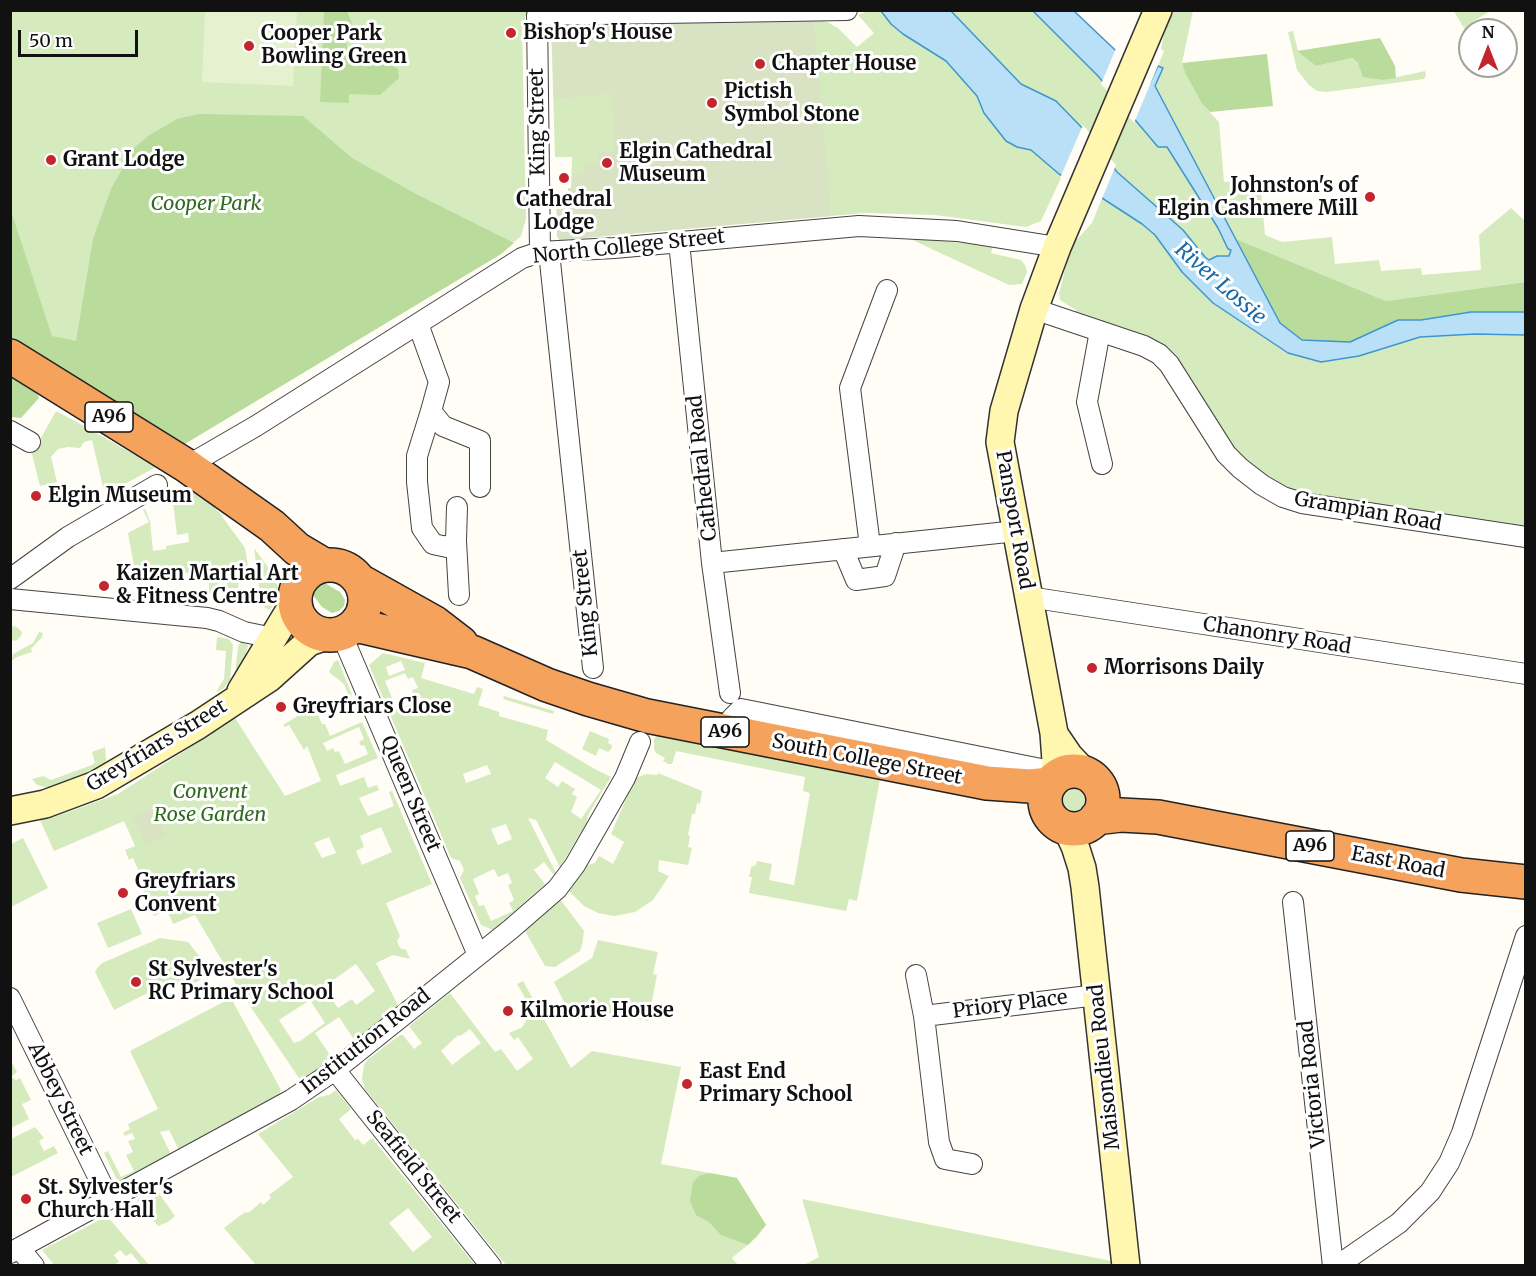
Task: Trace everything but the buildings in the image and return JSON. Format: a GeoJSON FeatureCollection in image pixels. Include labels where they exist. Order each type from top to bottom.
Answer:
{"type":"FeatureCollection","features":[{"type":"Feature","properties":{"kind":"highway","name":"A96"},"geometry":{"type":"LineString","coordinates":[[10,356],[187,466],[272,526],[297,549],[324,566]]}},
{"type":"Feature","properties":{"kind":"highway","name":"A96"},"geometry":{"type":"LineString","coordinates":[[233,500],[280,564],[295,598]]}},
{"type":"Feature","properties":{"kind":"highway"},"geometry":{"type":"LineString","coordinates":[[324,566],[344,568],[360,581],[364,590],[364,609],[342,631],[319,634],[303,623],[295,598],[306,574],[324,566]]}},
{"type":"Feature","properties":{"kind":"highway","name":"South College Street"},"geometry":{"type":"LineString","coordinates":[[360,581],[435,623],[472,652],[547,685],[588,699],[647,716],[726,733],[987,783],[1029,786],[1071,798]]}},
{"type":"Feature","properties":{"kind":"highway","name":"South College Street"},"geometry":{"type":"LineString","coordinates":[[342,631],[472,652]]}},
{"type":"Feature","properties":{"kind":"highway","name":"East Road"},"geometry":{"type":"LineString","coordinates":[[1071,798],[1121,815],[1158,817],[1461,875]]}},
{"type":"Feature","properties":{"kind":"highway","name":"A96"},"geometry":{"type":"LineString","coordinates":[[1461,875],[1526,882]]}},
{"type":"Feature","properties":{"kind":"highway","name":"A96"},"geometry":{"type":"LineString","coordinates":[[1461,875],[1502,888],[1526,892]]}},
{"type":"Feature","properties":{"kind":"street","name":"King Street"},"geometry":{"type":"LineString","coordinates":[[593,668],[545,252],[537,15],[847,10]]}},
{"type":"Feature","properties":{"kind":"street","name":"Pansport Road"},"geometry":{"type":"LineString","coordinates":[[1071,798],[1069,756],[1054,733],[1000,442],[1004,411],[1034,309],[1071,210],[1158,10]]}},
{"type":"Feature","properties":{"kind":"street","name":"North College Street"},"geometry":{"type":"LineString","coordinates":[[187,466],[256,426],[522,258],[545,252],[859,226],[957,231],[1057,247]]}},
{"type":"Feature","properties":{"kind":"street","name":"Cathedral Road"},"geometry":{"type":"LineString","coordinates":[[679,242],[712,562],[730,693]]}},
{"type":"Feature","properties":{"kind":"street"},"geometry":{"type":"LineString","coordinates":[[870,546],[850,388],[887,290]]}},
{"type":"Feature","properties":{"kind":"street","name":"Grampian Road"},"geometry":{"type":"LineString","coordinates":[[1034,309],[1144,346],[1164,359],[1226,454],[1239,468],[1283,497],[1302,503],[1526,537]]}},
{"type":"Feature","properties":{"kind":"street"},"geometry":{"type":"LineString","coordinates":[[418,324],[439,382],[417,456],[417,482],[422,528],[433,544],[447,547],[456,541]]}},
{"type":"Feature","properties":{"kind":"street"},"geometry":{"type":"LineString","coordinates":[[1100,331],[1087,402],[1102,464]]}},
{"type":"Feature","properties":{"kind":"street"},"geometry":{"type":"LineString","coordinates":[[431,411],[443,426],[480,441],[480,487]]}},
{"type":"Feature","properties":{"kind":"street"},"geometry":{"type":"LineString","coordinates":[[10,431],[30,442]]}},
{"type":"Feature","properties":{"kind":"street"},"geometry":{"type":"LineString","coordinates":[[10,579],[68,537],[157,485]]}},
{"type":"Feature","properties":{"kind":"street"},"geometry":{"type":"LineString","coordinates":[[457,507],[459,595]]}},
{"type":"Feature","properties":{"kind":"street"},"geometry":{"type":"LineString","coordinates":[[712,562],[1017,531]]}},
{"type":"Feature","properties":{"kind":"street"},"geometry":{"type":"LineString","coordinates":[[843,549],[856,580],[885,576],[896,543]]}},
{"type":"Feature","properties":{"kind":"street","name":"Chanonry Road"},"geometry":{"type":"LineString","coordinates":[[1029,597],[1526,674]]}},
{"type":"Feature","properties":{"kind":"street","name":"Greyfriars Street"},"geometry":{"type":"LineString","coordinates":[[235,699],[295,598]]}},
{"type":"Feature","properties":{"kind":"street"},"geometry":{"type":"LineString","coordinates":[[14,599],[207,618],[244,632],[273,638]]}},
{"type":"Feature","properties":{"kind":"street","name":"Greyfriars Street"},"geometry":{"type":"LineString","coordinates":[[10,811],[45,804],[96,785],[198,725],[269,678],[309,642],[342,631]]}},
{"type":"Feature","properties":{"kind":"street","name":"Queen Street"},"geometry":{"type":"LineString","coordinates":[[342,631],[478,955]]}},
{"type":"Feature","properties":{"kind":"street"},"geometry":{"type":"LineString","coordinates":[[726,733],[732,718],[741,709],[1041,769],[1071,798]]}},
{"type":"Feature","properties":{"kind":"street","name":"Institution Road"},"geometry":{"type":"LineString","coordinates":[[15,1250],[291,1100],[335,1070],[546,900],[564,881],[586,849],[634,760],[640,742]]}},
{"type":"Feature","properties":{"kind":"street","name":"Maisondieu Road"},"geometry":{"type":"LineString","coordinates":[[1071,798],[1084,844],[1082,868],[1126,1266]]}},
{"type":"Feature","properties":{"kind":"street","name":"Victoria Road"},"geometry":{"type":"LineString","coordinates":[[1293,902],[1335,1266]]}},
{"type":"Feature","properties":{"kind":"street"},"geometry":{"type":"LineString","coordinates":[[1335,1266],[1399,1223],[1430,1192],[1449,1163],[1462,1133],[1526,936]]}},
{"type":"Feature","properties":{"kind":"street","name":"Priory Place"},"geometry":{"type":"LineString","coordinates":[[916,975],[924,1016],[939,1142],[945,1159],[972,1164]]}},
{"type":"Feature","properties":{"kind":"street","name":"Priory Place"},"geometry":{"type":"LineString","coordinates":[[924,1016],[1097,995]]}},
{"type":"Feature","properties":{"kind":"street","name":"Abbey Street"},"geometry":{"type":"LineString","coordinates":[[10,998],[109,1199]]}},
{"type":"Feature","properties":{"kind":"street","name":"Seafield Street"},"geometry":{"type":"LineString","coordinates":[[335,1070],[491,1266]]}},
{"type":"Feature","properties":{"kind":"street"},"geometry":{"type":"LineString","coordinates":[[15,1250],[34,1266]]}},
{"type":"Feature","properties":{"kind":"green space","name":"Cooper Park"},"geometry":{"type":"Polygon","coordinates":[[[10,11],[529,11],[529,16],[525,16],[525,25],[522,26],[526,219],[521,236],[501,254],[183,445],[11,337],[10,11]]]}},
{"type":"Feature","properties":{"kind":"green space","name":"Cooper Park Bowling Green"},"geometry":{"type":"Polygon","coordinates":[[[205,11],[297,11],[293,86],[202,82],[205,11]]]}},
{"type":"Feature","properties":{"kind":"green space"},"geometry":{"type":"Polygon","coordinates":[[[324,11],[347,11],[353,26],[347,37],[347,49],[351,55],[367,62],[386,62],[398,69],[399,78],[380,95],[349,94],[349,103],[320,102],[324,11]]]}},
{"type":"Feature","properties":{"kind":"green space"},"geometry":{"type":"Polygon","coordinates":[[[868,11],[881,11],[903,34],[946,61],[977,96],[984,113],[1017,147],[1031,150],[1062,176],[1041,221],[1026,227],[935,215],[865,213],[560,240],[558,238],[556,194],[568,194],[568,188],[571,188],[572,157],[555,157],[551,22],[818,20],[838,28],[857,47],[874,33],[858,15],[868,11]]]}},
{"type":"Feature","properties":{"kind":"green space"},"geometry":{"type":"Polygon","coordinates":[[[951,11],[1033,11],[1098,76],[1158,147],[1167,147],[1231,253],[1209,260],[1205,257],[1183,230],[1117,172],[1087,133],[1056,101],[1021,84],[951,11]]]}},
{"type":"Feature","properties":{"kind":"green space"},"geometry":{"type":"Polygon","coordinates":[[[1174,11],[1193,11],[1182,63],[1202,104],[1219,122],[1224,182],[1260,179],[1265,235],[1282,242],[1332,237],[1335,264],[1379,260],[1381,271],[1421,268],[1422,275],[1481,270],[1479,235],[1511,208],[1525,221],[1525,282],[1386,301],[1236,239],[1154,86],[1163,68],[1158,66],[1164,51],[1161,49],[1166,24],[1174,11]]]}},
{"type":"Feature","properties":{"kind":"green space"},"geometry":{"type":"Polygon","coordinates":[[[1454,11],[1490,11],[1479,18],[1458,18],[1454,11]]]}},
{"type":"Feature","properties":{"kind":"green space"},"geometry":{"type":"Polygon","coordinates":[[[814,20],[831,216],[560,240],[557,237],[556,194],[568,194],[573,174],[585,173],[585,163],[596,163],[598,152],[615,151],[612,94],[554,99],[551,22],[814,20]]]}},
{"type":"Feature","properties":{"kind":"green space"},"geometry":{"type":"Polygon","coordinates":[[[1293,31],[1298,51],[1316,66],[1352,58],[1374,78],[1383,80],[1425,71],[1426,75],[1424,79],[1327,92],[1317,91],[1297,70],[1288,32],[1293,31]]]}},
{"type":"Feature","properties":{"kind":"green space"},"geometry":{"type":"Polygon","coordinates":[[[1380,38],[1395,66],[1396,78],[1383,80],[1363,77],[1358,63],[1352,58],[1316,66],[1297,51],[1380,38]]]}},
{"type":"Feature","properties":{"kind":"green space"},"geometry":{"type":"Polygon","coordinates":[[[1267,54],[1273,106],[1210,112],[1202,104],[1182,63],[1267,54]]]}},
{"type":"Feature","properties":{"kind":"green space"},"geometry":{"type":"Polygon","coordinates":[[[198,114],[303,116],[352,158],[418,195],[514,243],[501,254],[183,445],[70,377],[11,337],[10,208],[52,336],[76,341],[93,239],[111,189],[133,149],[148,136],[177,119],[198,114]]]}},
{"type":"Feature","properties":{"kind":"green space"},"geometry":{"type":"Polygon","coordinates":[[[1102,198],[1155,235],[1182,272],[1213,303],[1288,353],[1321,362],[1359,356],[1420,337],[1475,334],[1525,335],[1525,529],[1304,495],[1266,479],[1233,449],[1176,362],[1074,316],[1076,310],[1060,300],[1059,294],[1071,246],[1092,223],[1102,198]]]}},
{"type":"Feature","properties":{"kind":"green space"},"geometry":{"type":"Polygon","coordinates":[[[906,237],[993,246],[991,253],[1021,260],[1027,272],[1022,284],[1009,285],[906,237]]]}},
{"type":"Feature","properties":{"kind":"green space"},"geometry":{"type":"Polygon","coordinates":[[[1236,239],[1386,301],[1525,282],[1525,312],[1471,312],[1421,320],[1398,320],[1350,342],[1302,340],[1280,323],[1236,239]]]}},
{"type":"Feature","properties":{"kind":"green space"},"geometry":{"type":"Polygon","coordinates":[[[11,371],[39,398],[21,418],[11,417],[11,371]]]}},
{"type":"Feature","properties":{"kind":"green space"},"geometry":{"type":"Polygon","coordinates":[[[56,411],[156,467],[108,491],[103,487],[92,440],[84,442],[80,448],[58,449],[51,457],[57,482],[40,486],[32,454],[56,411]]]}},
{"type":"Feature","properties":{"kind":"green space"},"geometry":{"type":"Polygon","coordinates":[[[187,485],[208,500],[245,548],[250,578],[239,578],[238,588],[227,588],[227,572],[219,572],[218,597],[209,594],[209,574],[181,573],[181,594],[180,570],[138,569],[137,582],[128,533],[149,522],[143,510],[145,509],[150,521],[153,551],[189,542],[188,533],[177,535],[172,495],[187,485]]]}},
{"type":"Feature","properties":{"kind":"green space"},"geometry":{"type":"Polygon","coordinates":[[[254,548],[270,570],[278,587],[278,601],[269,610],[264,607],[261,600],[254,548]]]}},
{"type":"Feature","properties":{"kind":"green space"},"geometry":{"type":"Polygon","coordinates":[[[323,582],[340,592],[345,600],[344,606],[339,611],[332,613],[322,607],[313,595],[316,585],[323,582]]]}},
{"type":"Feature","properties":{"kind":"green space"},"geometry":{"type":"Polygon","coordinates":[[[11,627],[22,632],[16,641],[11,640],[11,627]]]}},
{"type":"Feature","properties":{"kind":"green space"},"geometry":{"type":"Polygon","coordinates":[[[39,632],[43,633],[42,637],[31,649],[32,652],[11,661],[13,654],[33,643],[39,632]]]}},
{"type":"Feature","properties":{"kind":"green space"},"geometry":{"type":"Polygon","coordinates":[[[217,637],[229,639],[233,645],[230,680],[223,689],[216,692],[224,679],[226,651],[216,650],[217,637]]]}},
{"type":"Feature","properties":{"kind":"green space"},"geometry":{"type":"Polygon","coordinates":[[[241,642],[248,645],[246,653],[250,655],[234,683],[238,646],[241,642]]]}},
{"type":"Feature","properties":{"kind":"green space"},"geometry":{"type":"Polygon","coordinates":[[[383,653],[425,663],[421,678],[474,694],[477,687],[483,689],[478,705],[499,712],[499,716],[548,730],[546,740],[611,777],[560,867],[536,820],[528,818],[556,873],[554,875],[544,862],[534,870],[545,884],[493,930],[481,925],[460,878],[464,870],[460,861],[451,858],[369,665],[383,653]],[[401,661],[386,667],[389,676],[405,670],[401,661]],[[405,673],[385,681],[397,710],[422,699],[419,693],[414,695],[412,690],[418,688],[413,677],[408,679],[405,673]],[[555,762],[545,778],[558,787],[562,781],[575,789],[572,794],[577,797],[571,812],[581,819],[601,790],[555,762]],[[487,765],[463,774],[466,783],[491,774],[487,765]],[[506,824],[491,829],[498,845],[512,839],[506,824]],[[494,869],[473,879],[479,894],[475,896],[479,906],[484,905],[491,921],[513,911],[509,903],[514,900],[508,885],[512,883],[508,873],[498,877],[494,869]]]}},
{"type":"Feature","properties":{"kind":"green space"},"geometry":{"type":"Polygon","coordinates":[[[338,660],[352,695],[349,697],[344,684],[329,672],[334,662],[338,660]]]}},
{"type":"Feature","properties":{"kind":"green space"},"geometry":{"type":"Polygon","coordinates":[[[504,696],[554,711],[553,714],[503,699],[504,696]]]}},
{"type":"Feature","properties":{"kind":"green space","name":"Convent Rose Garden"},"geometry":{"type":"Polygon","coordinates":[[[317,704],[321,713],[318,715],[330,736],[362,722],[378,758],[336,775],[340,786],[364,777],[368,788],[377,785],[379,790],[359,798],[368,816],[394,806],[389,792],[392,791],[432,884],[386,903],[400,936],[397,941],[400,948],[406,950],[410,959],[393,955],[376,963],[398,1005],[355,1041],[339,1017],[315,1033],[332,1058],[301,1081],[240,991],[195,915],[173,924],[167,910],[154,916],[137,876],[140,874],[133,858],[129,860],[125,850],[135,846],[124,821],[54,851],[40,820],[118,794],[235,718],[285,796],[321,781],[307,746],[304,750],[289,725],[285,727],[283,725],[317,704]],[[359,727],[323,743],[327,751],[333,748],[335,752],[339,751],[345,764],[368,754],[364,745],[361,746],[359,742],[364,739],[359,727]],[[381,827],[360,836],[364,847],[356,851],[362,865],[392,852],[381,827]],[[329,837],[314,843],[322,858],[336,853],[329,837]],[[356,964],[323,987],[338,1008],[352,999],[356,1005],[375,991],[356,964]],[[310,1000],[279,1020],[294,1043],[325,1023],[310,1000]]]}},
{"type":"Feature","properties":{"kind":"green space"},"geometry":{"type":"Polygon","coordinates":[[[590,731],[609,739],[608,743],[612,745],[608,752],[599,748],[596,756],[582,749],[590,731]]]}},
{"type":"Feature","properties":{"kind":"green space"},"geometry":{"type":"Polygon","coordinates":[[[658,735],[881,774],[857,901],[849,899],[846,911],[749,893],[751,867],[756,865],[757,861],[772,864],[769,880],[794,885],[810,793],[803,791],[805,777],[676,751],[672,764],[668,764],[663,761],[665,758],[656,753],[654,749],[654,739],[658,735]]]}},
{"type":"Feature","properties":{"kind":"green space"},"geometry":{"type":"Polygon","coordinates":[[[105,747],[106,760],[103,766],[92,772],[49,788],[37,785],[32,779],[43,776],[51,780],[92,765],[95,762],[92,752],[105,747]]]}},
{"type":"Feature","properties":{"kind":"green space"},"geometry":{"type":"Polygon","coordinates":[[[658,773],[702,791],[700,804],[697,803],[695,814],[692,814],[688,835],[690,836],[688,847],[692,848],[688,865],[659,860],[658,871],[669,876],[653,900],[635,912],[614,916],[598,913],[584,906],[569,891],[588,865],[595,863],[599,856],[613,864],[624,842],[611,834],[635,778],[658,773]]]}},
{"type":"Feature","properties":{"kind":"green space"},"geometry":{"type":"Polygon","coordinates":[[[1073,787],[1078,788],[1084,794],[1084,804],[1078,810],[1073,811],[1068,810],[1062,804],[1061,799],[1062,794],[1068,788],[1073,787]]]}},
{"type":"Feature","properties":{"kind":"green space"},"geometry":{"type":"Polygon","coordinates":[[[153,807],[166,836],[146,845],[133,816],[153,807]]]}},
{"type":"Feature","properties":{"kind":"green space"},"geometry":{"type":"Polygon","coordinates":[[[23,838],[48,888],[11,907],[11,844],[23,838]]]}},
{"type":"Feature","properties":{"kind":"green space"},"geometry":{"type":"Polygon","coordinates":[[[560,899],[584,931],[582,945],[580,951],[555,967],[545,966],[525,931],[560,899]]]}},
{"type":"Feature","properties":{"kind":"green space"},"geometry":{"type":"Polygon","coordinates":[[[131,909],[142,934],[108,948],[97,923],[131,909]]]}},
{"type":"Feature","properties":{"kind":"green space"},"geometry":{"type":"Polygon","coordinates":[[[160,938],[188,942],[212,972],[187,988],[173,980],[114,1010],[95,972],[98,967],[102,963],[160,938]]]}},
{"type":"Feature","properties":{"kind":"green space"},"geometry":{"type":"Polygon","coordinates":[[[598,940],[658,952],[653,974],[657,975],[648,1021],[565,1004],[554,982],[592,958],[598,940]]]}},
{"type":"Feature","properties":{"kind":"green space"},"geometry":{"type":"Polygon","coordinates":[[[523,981],[571,1068],[592,1051],[681,1067],[661,1164],[737,1178],[766,1225],[757,1237],[732,1258],[738,1265],[506,1265],[365,1089],[362,1079],[367,1060],[400,1035],[403,1035],[414,1049],[422,1043],[409,1026],[450,993],[495,1052],[501,1049],[517,1071],[533,1059],[518,1037],[514,1040],[509,1033],[521,1028],[526,1022],[522,1014],[531,1008],[517,984],[523,981]],[[470,1029],[458,1035],[441,1051],[452,1065],[481,1043],[470,1029]]]}},
{"type":"Feature","properties":{"kind":"green space"},"geometry":{"type":"Polygon","coordinates":[[[231,998],[281,1090],[279,1096],[180,1152],[169,1130],[160,1132],[172,1156],[119,1184],[104,1153],[108,1151],[121,1177],[134,1171],[126,1155],[133,1152],[128,1141],[135,1139],[132,1133],[125,1136],[123,1133],[130,1129],[128,1124],[158,1109],[130,1051],[231,998]]]}},
{"type":"Feature","properties":{"kind":"green space"},"geometry":{"type":"Polygon","coordinates":[[[10,1059],[17,1072],[11,1077],[16,1080],[20,1078],[31,1100],[22,1104],[29,1119],[11,1128],[10,1059]]]}},
{"type":"Feature","properties":{"kind":"green space"},"geometry":{"type":"Polygon","coordinates":[[[336,1090],[351,1109],[339,1119],[355,1140],[358,1139],[363,1145],[372,1138],[475,1265],[256,1265],[224,1228],[261,1202],[263,1205],[271,1198],[269,1195],[293,1177],[258,1134],[319,1097],[329,1095],[336,1090]],[[408,1208],[389,1223],[413,1252],[432,1237],[408,1208]]]}},
{"type":"Feature","properties":{"kind":"green space"},"geometry":{"type":"Polygon","coordinates":[[[35,1127],[44,1138],[39,1141],[44,1151],[54,1146],[58,1153],[11,1177],[11,1139],[35,1127]]]}},
{"type":"Feature","properties":{"kind":"green space"},"geometry":{"type":"Polygon","coordinates":[[[709,1173],[737,1178],[766,1225],[748,1245],[721,1235],[709,1222],[696,1215],[690,1201],[693,1182],[699,1176],[709,1173]]]}},
{"type":"Feature","properties":{"kind":"green space"},"geometry":{"type":"Polygon","coordinates":[[[156,1189],[175,1216],[158,1226],[137,1200],[156,1189]]]}},
{"type":"Feature","properties":{"kind":"green space"},"geometry":{"type":"Polygon","coordinates":[[[802,1199],[1111,1261],[1112,1265],[804,1265],[819,1257],[802,1199]]]}},
{"type":"Feature","properties":{"kind":"green space"},"geometry":{"type":"Polygon","coordinates":[[[107,1216],[149,1265],[141,1265],[131,1253],[126,1256],[120,1250],[114,1255],[119,1262],[117,1265],[54,1265],[42,1250],[107,1216]]]}},
{"type":"Feature","properties":{"kind":"water","name":"River Lossie"},"geometry":{"type":"Polygon","coordinates":[[[881,11],[951,11],[1021,84],[1056,101],[1087,133],[1117,172],[1183,230],[1205,257],[1209,260],[1217,256],[1229,256],[1231,250],[1228,249],[1218,228],[1167,147],[1158,147],[1098,76],[1033,11],[1074,11],[1150,83],[1158,66],[1163,68],[1155,86],[1280,323],[1302,340],[1350,342],[1398,320],[1421,320],[1471,312],[1525,312],[1525,335],[1475,334],[1420,337],[1359,356],[1321,362],[1288,353],[1213,303],[1182,272],[1155,235],[1142,224],[1059,174],[1031,150],[1017,147],[1006,141],[984,113],[977,96],[946,61],[903,34],[881,11]]]}},
{"type":"Feature","properties":{"kind":"pier"},"geometry":{"type":"Polygon","coordinates":[[[1117,46],[1150,78],[1156,64],[1159,63],[1134,123],[1101,84],[1117,46]]]}},
{"type":"Feature","properties":{"kind":"pier"},"geometry":{"type":"Polygon","coordinates":[[[1083,125],[1116,165],[1101,201],[1060,178],[1083,125]]]}},
{"type":"Feature","properties":{"kind":"place","name":"Bishop's House"},"geometry":{"type":"Point","coordinates":[511,33]}},
{"type":"Feature","properties":{"kind":"place","name":"Cooper Park Bowling Green"},"geometry":{"type":"Point","coordinates":[249,46]}},
{"type":"Feature","properties":{"kind":"place","name":"Chapter House"},"geometry":{"type":"Point","coordinates":[760,64]}},
{"type":"Feature","properties":{"kind":"place","name":"Pictish Symbol Stone"},"geometry":{"type":"Point","coordinates":[712,103]}},
{"type":"Feature","properties":{"kind":"place","name":"Grant Lodge"},"geometry":{"type":"Point","coordinates":[51,160]}},
{"type":"Feature","properties":{"kind":"place","name":"Elgin Cathedral Museum"},"geometry":{"type":"Point","coordinates":[607,163]}},
{"type":"Feature","properties":{"kind":"place","name":"Cathedral Lodge"},"geometry":{"type":"Point","coordinates":[564,178]}},
{"type":"Feature","properties":{"kind":"place","name":"Johnston's of Elgin Cashmere Mill"},"geometry":{"type":"Point","coordinates":[1370,197]}},
{"type":"Feature","properties":{"kind":"place","name":"Elgin Museum"},"geometry":{"type":"Point","coordinates":[36,496]}},
{"type":"Feature","properties":{"kind":"place","name":"Kaizen Martial Art & Fitness Centre"},"geometry":{"type":"Point","coordinates":[104,586]}},
{"type":"Feature","properties":{"kind":"place","name":"Morrisons Daily"},"geometry":{"type":"Point","coordinates":[1092,668]}},
{"type":"Feature","properties":{"kind":"place","name":"Greyfriars Close"},"geometry":{"type":"Point","coordinates":[281,707]}},
{"type":"Feature","properties":{"kind":"place","name":"Greyfriars Convent"},"geometry":{"type":"Point","coordinates":[123,893]}},
{"type":"Feature","properties":{"kind":"place","name":"St Sylvester's RC Primary School"},"geometry":{"type":"Point","coordinates":[136,982]}},
{"type":"Feature","properties":{"kind":"place","name":"Kilmorie House"},"geometry":{"type":"Point","coordinates":[508,1011]}},
{"type":"Feature","properties":{"kind":"place","name":"East End Primary School"},"geometry":{"type":"Point","coordinates":[687,1084]}},
{"type":"Feature","properties":{"kind":"place","name":"St. Sylvester's Church Hall"},"geometry":{"type":"Point","coordinates":[26,1199]}}]}
